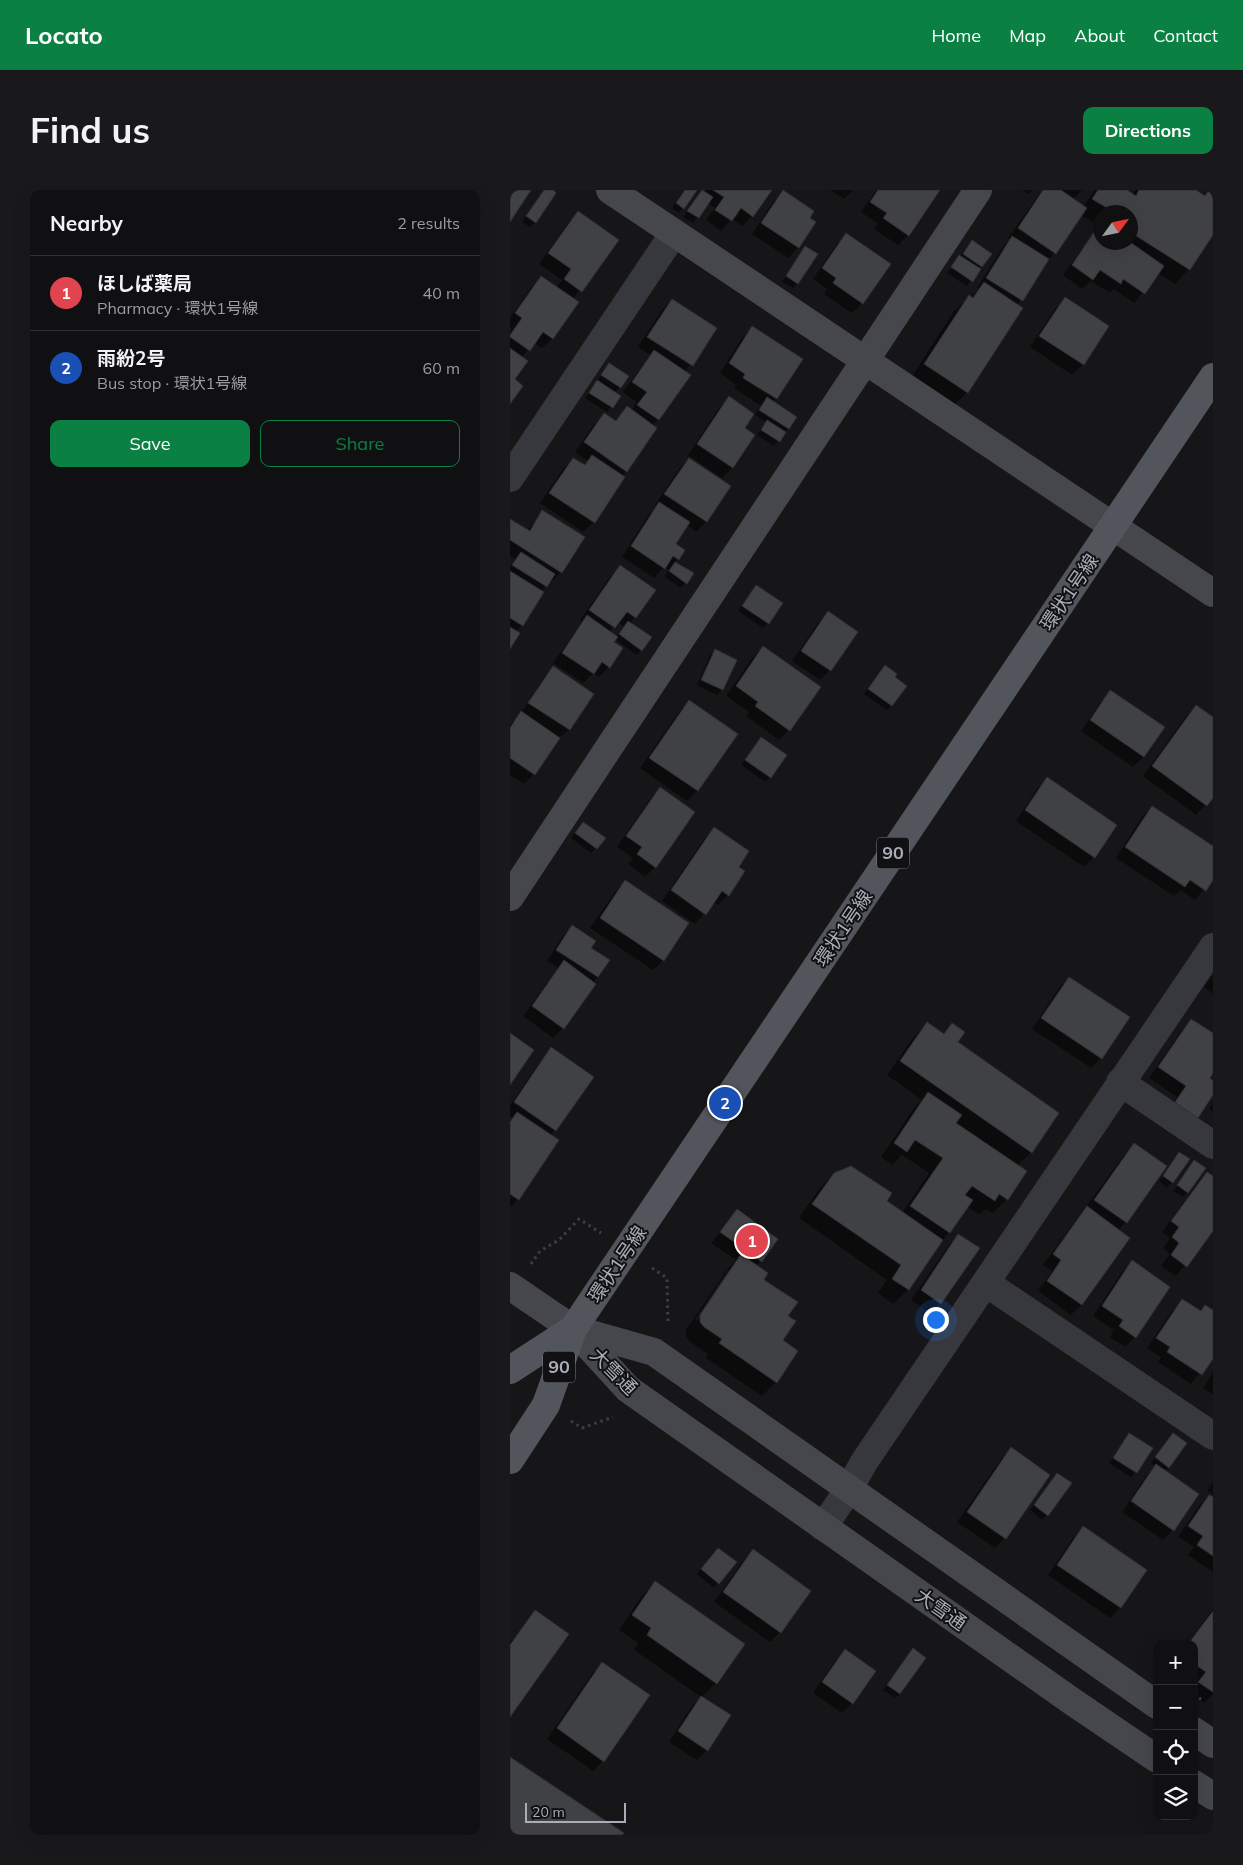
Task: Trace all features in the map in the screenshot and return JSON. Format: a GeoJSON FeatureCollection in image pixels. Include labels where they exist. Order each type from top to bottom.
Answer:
{"type":"FeatureCollection","features":[{"type":"Feature","properties":{"kind":"main road","name":"環状1号線"},"geometry":{"type":"LineString","coordinates":[[510,1460],[546,1405],[573,1329],[1213,377]]}},
{"type":"Feature","properties":{"kind":"main road","name":"環状1号線"},"geometry":{"type":"LineString","coordinates":[[510,1370],[573,1329]]}},
{"type":"Feature","properties":{"kind":"street"},"geometry":{"type":"LineString","coordinates":[[610,190],[1213,593]]}},
{"type":"Feature","properties":{"kind":"street"},"geometry":{"type":"LineString","coordinates":[[510,897],[978,190]]}},
{"type":"Feature","properties":{"kind":"street"},"geometry":{"type":"LineString","coordinates":[[510,478],[674,233]]}},
{"type":"Feature","properties":{"kind":"street"},"geometry":{"type":"LineString","coordinates":[[823,1526],[849,1489],[864,1462],[1213,947]]}},
{"type":"Feature","properties":{"kind":"street"},"geometry":{"type":"LineString","coordinates":[[1120,1082],[1213,1145]]}},
{"type":"Feature","properties":{"kind":"street"},"geometry":{"type":"LineString","coordinates":[[986,1283],[1213,1436]]}},
{"type":"Feature","properties":{"kind":"street"},"geometry":{"type":"LineString","coordinates":[[510,1286],[573,1329]]}},
{"type":"Feature","properties":{"kind":"street","name":"大雪通"},"geometry":{"type":"LineString","coordinates":[[573,1329],[654,1352],[1153,1701]]}},
{"type":"Feature","properties":{"kind":"street","name":"大雪通"},"geometry":{"type":"LineString","coordinates":[[573,1329],[628,1389],[1073,1702],[1153,1755]]}},
{"type":"Feature","properties":{"kind":"street"},"geometry":{"type":"LineString","coordinates":[[1198,1734],[1213,1744]]}},
{"type":"Feature","properties":{"kind":"street"},"geometry":{"type":"LineString","coordinates":[[1198,1787],[1213,1796]]}},
{"type":"Feature","properties":{"kind":"path"},"geometry":{"type":"LineString","coordinates":[[540,1250],[558,1240],[579,1219]]}},
{"type":"Feature","properties":{"kind":"path"},"geometry":{"type":"LineString","coordinates":[[667,1278],[668,1325]]}},
{"type":"Feature","properties":{"kind":"path"},"geometry":{"type":"LineString","coordinates":[[582,1428],[612,1419]]}},
{"type":"Feature","properties":{"kind":"building"},"geometry":{"type":"Polygon","coordinates":[[[510,190],[531,190],[510,222],[510,190]]]}},
{"type":"Feature","properties":{"kind":"building"},"geometry":{"type":"Polygon","coordinates":[[[544,190],[553,190],[556,193],[536,223],[526,216],[544,190]]]}},
{"type":"Feature","properties":{"kind":"building"},"geometry":{"type":"Polygon","coordinates":[[[685,190],[697,190],[684,209],[676,203],[685,190]]]}},
{"type":"Feature","properties":{"kind":"building"},"geometry":{"type":"Polygon","coordinates":[[[702,190],[713,197],[699,218],[687,211],[702,190]]]}},
{"type":"Feature","properties":{"kind":"building"},"geometry":{"type":"Polygon","coordinates":[[[713,190],[772,190],[753,217],[741,208],[732,221],[715,210],[724,197],[713,190]]]}},
{"type":"Feature","properties":{"kind":"building"},"geometry":{"type":"Polygon","coordinates":[[[783,190],[814,211],[810,218],[816,222],[799,248],[761,223],[783,190]]]}},
{"type":"Feature","properties":{"kind":"building"},"geometry":{"type":"Polygon","coordinates":[[[878,190],[940,190],[909,236],[883,218],[887,213],[870,202],[878,190]]]}},
{"type":"Feature","properties":{"kind":"building"},"geometry":{"type":"Polygon","coordinates":[[[1043,190],[1061,190],[1087,208],[1056,254],[1018,228],[1043,190]]]}},
{"type":"Feature","properties":{"kind":"building"},"geometry":{"type":"Polygon","coordinates":[[[1098,190],[1127,190],[1136,196],[1139,190],[1196,190],[1205,196],[1209,190],[1213,190],[1213,235],[1190,270],[1138,237],[1138,205],[1102,205],[1092,199],[1098,190]]]}},
{"type":"Feature","properties":{"kind":"building"},"geometry":{"type":"Polygon","coordinates":[[[578,211],[619,240],[582,292],[564,279],[571,269],[548,253],[578,211]]]}},
{"type":"Feature","properties":{"kind":"building"},"geometry":{"type":"Polygon","coordinates":[[[846,233],[891,264],[863,304],[833,283],[836,278],[822,268],[846,233]]]}},
{"type":"Feature","properties":{"kind":"building"},"geometry":{"type":"Polygon","coordinates":[[[1093,234],[1093,250],[1138,250],[1138,248],[1164,266],[1145,294],[1123,279],[1121,284],[1100,270],[1093,280],[1072,265],[1093,234]]]}},
{"type":"Feature","properties":{"kind":"building"},"geometry":{"type":"Polygon","coordinates":[[[1012,236],[1049,259],[1023,301],[986,278],[1012,236]]]}},
{"type":"Feature","properties":{"kind":"building"},"geometry":{"type":"Polygon","coordinates":[[[972,240],[992,254],[982,267],[963,254],[972,240]]]}},
{"type":"Feature","properties":{"kind":"building"},"geometry":{"type":"Polygon","coordinates":[[[805,246],[818,254],[798,284],[786,276],[805,246]]]}},
{"type":"Feature","properties":{"kind":"building"},"geometry":{"type":"Polygon","coordinates":[[[959,255],[981,269],[973,282],[951,267],[959,255]]]}},
{"type":"Feature","properties":{"kind":"building"},"geometry":{"type":"Polygon","coordinates":[[[541,276],[579,302],[553,339],[543,332],[530,351],[510,337],[510,335],[522,318],[515,313],[541,276]]]}},
{"type":"Feature","properties":{"kind":"building"},"geometry":{"type":"Polygon","coordinates":[[[984,282],[1023,308],[968,393],[924,364],[969,295],[973,298],[984,282]]]}},
{"type":"Feature","properties":{"kind":"building"},"geometry":{"type":"Polygon","coordinates":[[[1065,297],[1109,326],[1084,365],[1039,336],[1065,297]]]}},
{"type":"Feature","properties":{"kind":"building"},"geometry":{"type":"Polygon","coordinates":[[[672,299],[717,328],[693,366],[647,337],[672,299]]]}},
{"type":"Feature","properties":{"kind":"building"},"geometry":{"type":"Polygon","coordinates":[[[752,326],[803,359],[777,399],[743,378],[745,374],[729,363],[752,326]]]}},
{"type":"Feature","properties":{"kind":"building"},"geometry":{"type":"Polygon","coordinates":[[[510,348],[528,361],[515,379],[523,386],[510,404],[510,348]]]}},
{"type":"Feature","properties":{"kind":"building"},"geometry":{"type":"Polygon","coordinates":[[[654,350],[691,375],[659,420],[637,405],[647,392],[632,382],[654,350]]]}},
{"type":"Feature","properties":{"kind":"building"},"geometry":{"type":"Polygon","coordinates":[[[609,363],[629,376],[621,388],[601,375],[609,363]]]}},
{"type":"Feature","properties":{"kind":"building"},"geometry":{"type":"Polygon","coordinates":[[[597,380],[621,396],[613,408],[589,393],[597,380]]]}},
{"type":"Feature","properties":{"kind":"building"},"geometry":{"type":"Polygon","coordinates":[[[729,396],[754,414],[745,428],[755,435],[733,468],[697,444],[729,396]]]}},
{"type":"Feature","properties":{"kind":"building"},"geometry":{"type":"Polygon","coordinates":[[[767,397],[797,417],[789,429],[759,410],[767,397]]]}},
{"type":"Feature","properties":{"kind":"building"},"geometry":{"type":"Polygon","coordinates":[[[627,406],[657,428],[627,472],[584,442],[604,413],[616,421],[627,406]]]}},
{"type":"Feature","properties":{"kind":"building"},"geometry":{"type":"Polygon","coordinates":[[[767,420],[786,432],[780,442],[761,430],[767,420]]]}},
{"type":"Feature","properties":{"kind":"building"},"geometry":{"type":"Polygon","coordinates":[[[592,455],[625,477],[595,523],[549,493],[573,458],[585,465],[592,455]]]}},
{"type":"Feature","properties":{"kind":"building"},"geometry":{"type":"Polygon","coordinates":[[[689,458],[731,486],[707,522],[664,494],[689,458]]]}},
{"type":"Feature","properties":{"kind":"building"},"geometry":{"type":"Polygon","coordinates":[[[659,502],[690,522],[676,544],[685,550],[679,560],[673,556],[665,569],[631,546],[659,502]]]}},
{"type":"Feature","properties":{"kind":"building"},"geometry":{"type":"Polygon","coordinates":[[[542,510],[585,537],[562,573],[510,540],[510,519],[530,531],[542,510]]]}},
{"type":"Feature","properties":{"kind":"building"},"geometry":{"type":"Polygon","coordinates":[[[521,552],[555,574],[547,587],[512,565],[521,552]]]}},
{"type":"Feature","properties":{"kind":"building"},"geometry":{"type":"Polygon","coordinates":[[[675,562],[694,573],[687,584],[669,571],[675,562]]]}},
{"type":"Feature","properties":{"kind":"building"},"geometry":{"type":"Polygon","coordinates":[[[620,565],[656,590],[636,618],[627,612],[615,628],[589,610],[620,565]]]}},
{"type":"Feature","properties":{"kind":"building"},"geometry":{"type":"Polygon","coordinates":[[[510,571],[544,592],[523,626],[510,618],[510,571]]]}},
{"type":"Feature","properties":{"kind":"building"},"geometry":{"type":"Polygon","coordinates":[[[756,585],[783,603],[769,624],[742,606],[756,585]]]}},
{"type":"Feature","properties":{"kind":"building"},"geometry":{"type":"Polygon","coordinates":[[[828,611],[858,632],[831,671],[801,651],[828,611]]]}},
{"type":"Feature","properties":{"kind":"building"},"geometry":{"type":"Polygon","coordinates":[[[587,615],[618,637],[614,642],[623,648],[610,668],[602,662],[594,674],[562,653],[587,615]]]}},
{"type":"Feature","properties":{"kind":"building"},"geometry":{"type":"Polygon","coordinates":[[[628,621],[652,637],[642,651],[619,634],[628,621]]]}},
{"type":"Feature","properties":{"kind":"building"},"geometry":{"type":"Polygon","coordinates":[[[510,627],[520,633],[510,649],[510,627]]]}},
{"type":"Feature","properties":{"kind":"building"},"geometry":{"type":"Polygon","coordinates":[[[763,646],[821,687],[790,731],[755,706],[758,702],[736,686],[763,646]]]}},
{"type":"Feature","properties":{"kind":"building"},"geometry":{"type":"Polygon","coordinates":[[[715,649],[737,660],[723,690],[701,680],[715,649]]]}},
{"type":"Feature","properties":{"kind":"building"},"geometry":{"type":"Polygon","coordinates":[[[885,665],[897,674],[895,677],[907,686],[892,706],[868,689],[885,665]]]}},
{"type":"Feature","properties":{"kind":"building"},"geometry":{"type":"Polygon","coordinates":[[[553,666],[594,694],[570,730],[528,703],[553,666]]]}},
{"type":"Feature","properties":{"kind":"building"},"geometry":{"type":"Polygon","coordinates":[[[1110,690],[1165,727],[1144,757],[1090,720],[1110,690]]]}},
{"type":"Feature","properties":{"kind":"building"},"geometry":{"type":"Polygon","coordinates":[[[689,700],[738,734],[698,791],[649,758],[689,700]]]}},
{"type":"Feature","properties":{"kind":"building"},"geometry":{"type":"Polygon","coordinates":[[[1196,705],[1213,717],[1213,798],[1207,806],[1152,766],[1196,705]]]}},
{"type":"Feature","properties":{"kind":"building"},"geometry":{"type":"Polygon","coordinates":[[[521,711],[560,738],[535,775],[510,758],[510,728],[521,711]]]}},
{"type":"Feature","properties":{"kind":"building"},"geometry":{"type":"Polygon","coordinates":[[[761,737],[787,755],[771,778],[745,760],[761,737]]]}},
{"type":"Feature","properties":{"kind":"building"},"geometry":{"type":"Polygon","coordinates":[[[1047,777],[1117,825],[1095,858],[1025,810],[1047,777]]]}},
{"type":"Feature","properties":{"kind":"building"},"geometry":{"type":"Polygon","coordinates":[[[660,787],[695,812],[656,868],[637,854],[642,847],[626,836],[660,787]]]}},
{"type":"Feature","properties":{"kind":"building"},"geometry":{"type":"Polygon","coordinates":[[[1152,806],[1213,846],[1213,880],[1206,891],[1190,880],[1185,887],[1125,847],[1152,806]]]}},
{"type":"Feature","properties":{"kind":"building"},"geometry":{"type":"Polygon","coordinates":[[[583,822],[606,838],[597,849],[575,833],[583,822]]]}},
{"type":"Feature","properties":{"kind":"building"},"geometry":{"type":"Polygon","coordinates":[[[714,827],[749,851],[739,867],[745,871],[729,896],[722,891],[706,915],[671,890],[714,827]]]}},
{"type":"Feature","properties":{"kind":"building"},"geometry":{"type":"Polygon","coordinates":[[[625,880],[689,923],[664,961],[600,918],[625,880]]]}},
{"type":"Feature","properties":{"kind":"building"},"geometry":{"type":"Polygon","coordinates":[[[572,925],[596,941],[591,948],[610,960],[598,977],[556,950],[572,925]]]}},
{"type":"Feature","properties":{"kind":"building"},"geometry":{"type":"Polygon","coordinates":[[[564,960],[596,984],[564,1029],[532,1006],[564,960]]]}},
{"type":"Feature","properties":{"kind":"building"},"geometry":{"type":"Polygon","coordinates":[[[1069,977],[1130,1017],[1102,1059],[1041,1018],[1069,977]]]}},
{"type":"Feature","properties":{"kind":"building"},"geometry":{"type":"Polygon","coordinates":[[[1191,1019],[1213,1033],[1213,1073],[1210,1078],[1213,1081],[1213,1095],[1198,1118],[1175,1102],[1186,1086],[1158,1067],[1191,1019]]]}},
{"type":"Feature","properties":{"kind":"building"},"geometry":{"type":"Polygon","coordinates":[[[927,1022],[944,1034],[952,1023],[965,1032],[958,1042],[1059,1113],[1032,1153],[900,1061],[927,1022]]]}},
{"type":"Feature","properties":{"kind":"building"},"geometry":{"type":"Polygon","coordinates":[[[510,1033],[534,1050],[510,1085],[510,1033]]]}},
{"type":"Feature","properties":{"kind":"building"},"geometry":{"type":"Polygon","coordinates":[[[551,1047],[594,1077],[556,1131],[514,1102],[551,1047]]]}},
{"type":"Feature","properties":{"kind":"building"},"geometry":{"type":"Polygon","coordinates":[[[928,1092],[962,1115],[956,1123],[1027,1171],[1008,1200],[999,1194],[995,1201],[972,1186],[965,1195],[973,1200],[950,1233],[910,1206],[943,1158],[915,1140],[907,1152],[894,1143],[928,1092]]]}},
{"type":"Feature","properties":{"kind":"building"},"geometry":{"type":"Polygon","coordinates":[[[517,1112],[559,1140],[519,1200],[510,1194],[510,1122],[517,1112]]]}},
{"type":"Feature","properties":{"kind":"building"},"geometry":{"type":"Polygon","coordinates":[[[1134,1143],[1167,1166],[1127,1223],[1094,1200],[1134,1143]]]}},
{"type":"Feature","properties":{"kind":"building"},"geometry":{"type":"Polygon","coordinates":[[[1179,1152],[1190,1159],[1173,1183],[1163,1176],[1179,1152]]]}},
{"type":"Feature","properties":{"kind":"building"},"geometry":{"type":"Polygon","coordinates":[[[1194,1160],[1206,1168],[1188,1193],[1177,1185],[1194,1160]]]}},
{"type":"Feature","properties":{"kind":"building"},"geometry":{"type":"Polygon","coordinates":[[[851,1166],[892,1193],[887,1201],[943,1240],[909,1290],[892,1279],[901,1265],[812,1204],[834,1173],[851,1166]]]}},
{"type":"Feature","properties":{"kind":"building"},"geometry":{"type":"Polygon","coordinates":[[[1207,1172],[1213,1176],[1213,1231],[1187,1267],[1171,1255],[1179,1243],[1172,1237],[1179,1227],[1171,1221],[1207,1172]]]}},
{"type":"Feature","properties":{"kind":"building"},"geometry":{"type":"Polygon","coordinates":[[[1087,1206],[1130,1238],[1082,1305],[1047,1281],[1061,1260],[1053,1254],[1087,1206]]]}},
{"type":"Feature","properties":{"kind":"building"},"geometry":{"type":"Polygon","coordinates":[[[737,1209],[778,1239],[762,1262],[720,1232],[737,1209]]]}},
{"type":"Feature","properties":{"kind":"building"},"geometry":{"type":"Polygon","coordinates":[[[958,1234],[980,1248],[941,1304],[921,1290],[958,1234]]]}},
{"type":"Feature","properties":{"kind":"building"},"geometry":{"type":"Polygon","coordinates":[[[741,1254],[768,1273],[764,1280],[798,1302],[788,1316],[796,1321],[783,1340],[798,1351],[777,1383],[719,1343],[722,1339],[704,1327],[700,1322],[700,1315],[741,1254]]]}},
{"type":"Feature","properties":{"kind":"building"},"geometry":{"type":"Polygon","coordinates":[[[1132,1260],[1170,1287],[1136,1338],[1119,1326],[1123,1320],[1102,1306],[1132,1260]]]}},
{"type":"Feature","properties":{"kind":"building"},"geometry":{"type":"Polygon","coordinates":[[[1182,1299],[1201,1311],[1205,1305],[1213,1310],[1213,1359],[1202,1375],[1167,1352],[1170,1347],[1156,1338],[1182,1299]]]}},
{"type":"Feature","properties":{"kind":"building"},"geometry":{"type":"Polygon","coordinates":[[[1129,1433],[1153,1448],[1137,1473],[1113,1458],[1129,1433]]]}},
{"type":"Feature","properties":{"kind":"building"},"geometry":{"type":"Polygon","coordinates":[[[1173,1433],[1187,1443],[1169,1468],[1155,1457],[1173,1433]]]}},
{"type":"Feature","properties":{"kind":"building"},"geometry":{"type":"Polygon","coordinates":[[[1011,1447],[1050,1475],[1006,1539],[967,1512],[1011,1447]]]}},
{"type":"Feature","properties":{"kind":"building"},"geometry":{"type":"Polygon","coordinates":[[[1156,1464],[1199,1494],[1174,1531],[1131,1501],[1156,1464]]]}},
{"type":"Feature","properties":{"kind":"building"},"geometry":{"type":"Polygon","coordinates":[[[1057,1473],[1072,1483],[1048,1516],[1034,1505],[1057,1473]]]}},
{"type":"Feature","properties":{"kind":"building"},"geometry":{"type":"Polygon","coordinates":[[[1209,1495],[1213,1497],[1213,1556],[1197,1545],[1203,1536],[1188,1526],[1209,1495]]]}},
{"type":"Feature","properties":{"kind":"building"},"geometry":{"type":"Polygon","coordinates":[[[1083,1526],[1147,1570],[1121,1608],[1057,1565],[1083,1526]]]}},
{"type":"Feature","properties":{"kind":"building"},"geometry":{"type":"Polygon","coordinates":[[[718,1548],[737,1562],[719,1584],[701,1569],[718,1548]]]}},
{"type":"Feature","properties":{"kind":"building"},"geometry":{"type":"Polygon","coordinates":[[[753,1549],[811,1591],[781,1633],[723,1592],[753,1549]]]}},
{"type":"Feature","properties":{"kind":"building"},"geometry":{"type":"Polygon","coordinates":[[[655,1581],[745,1644],[717,1684],[647,1635],[651,1628],[632,1615],[655,1581]]]}},
{"type":"Feature","properties":{"kind":"building"},"geometry":{"type":"Polygon","coordinates":[[[535,1610],[569,1634],[510,1717],[510,1645],[535,1610]]]}},
{"type":"Feature","properties":{"kind":"building"},"geometry":{"type":"Polygon","coordinates":[[[1213,1611],[1213,1692],[1198,1682],[1206,1672],[1198,1667],[1198,1640],[1191,1640],[1213,1611]]]}},
{"type":"Feature","properties":{"kind":"building"},"geometry":{"type":"Polygon","coordinates":[[[913,1648],[926,1658],[900,1694],[887,1685],[913,1648]]]}},
{"type":"Feature","properties":{"kind":"building"},"geometry":{"type":"Polygon","coordinates":[[[845,1649],[876,1671],[853,1704],[822,1682],[845,1649]]]}},
{"type":"Feature","properties":{"kind":"building"},"geometry":{"type":"Polygon","coordinates":[[[602,1662],[650,1695],[604,1762],[557,1728],[602,1662]]]}},
{"type":"Feature","properties":{"kind":"building"},"geometry":{"type":"Polygon","coordinates":[[[701,1696],[731,1715],[708,1751],[678,1731],[701,1696]]]}},
{"type":"Feature","properties":{"kind":"building"},"geometry":{"type":"Polygon","coordinates":[[[510,1757],[624,1833],[622,1835],[510,1835],[510,1757]]]}},
{"type":"Feature","properties":{"kind":"place","name":"雨紛2号"},"geometry":{"type":"Point","coordinates":[725,1103]}},
{"type":"Feature","properties":{"kind":"place","name":"ほしば薬局"},"geometry":{"type":"Point","coordinates":[752,1241]}}]}
